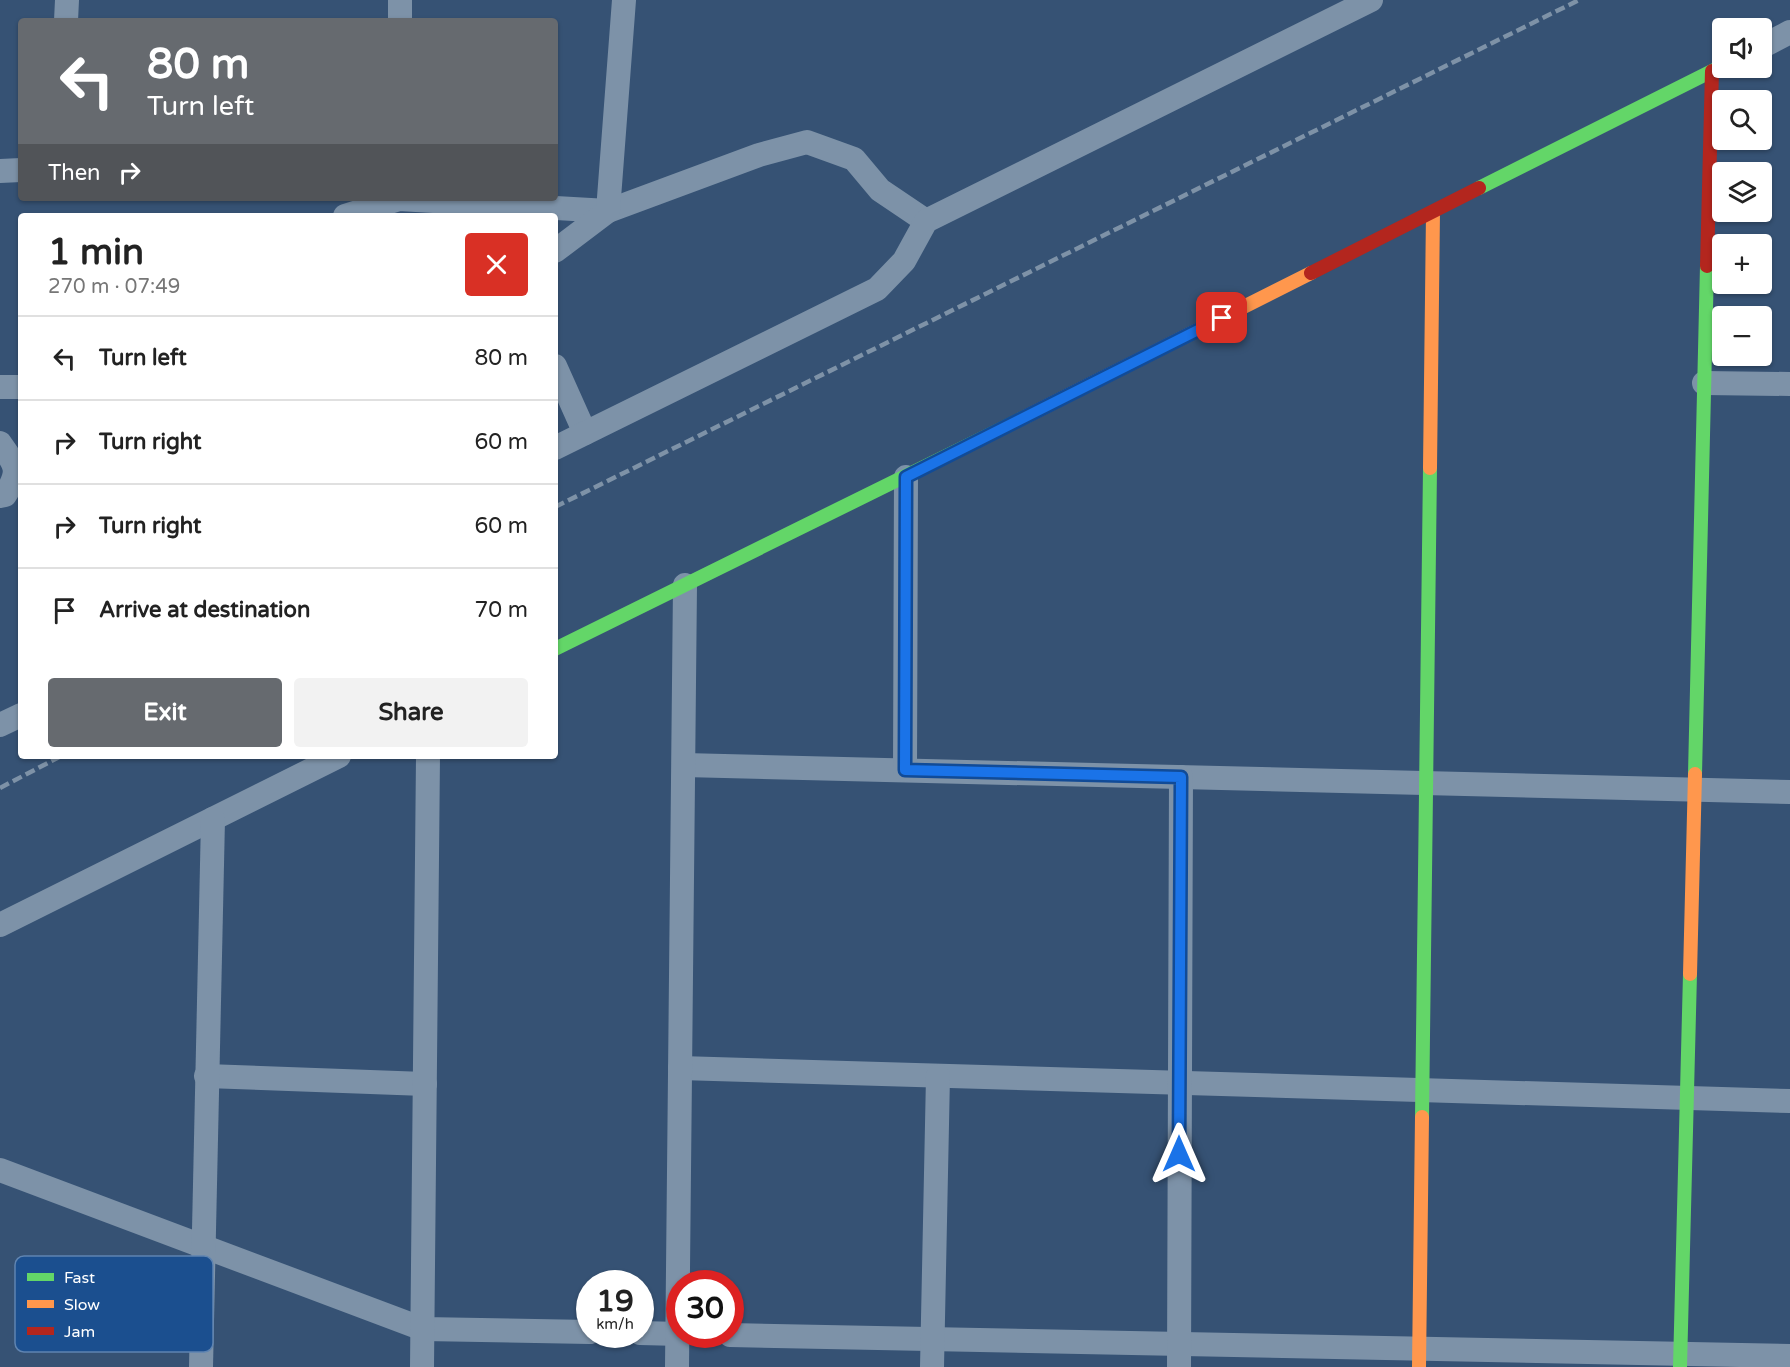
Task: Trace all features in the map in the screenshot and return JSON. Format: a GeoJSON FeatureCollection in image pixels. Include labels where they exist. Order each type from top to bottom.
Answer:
{"type":"FeatureCollection","features":[{"type":"Feature","properties":{"kind":"street"},"geometry":{"type":"LineString","coordinates":[[66,18],[67,0]]}},
{"type":"Feature","properties":{"kind":"street"},"geometry":{"type":"LineString","coordinates":[[400,0],[400,18]]}},
{"type":"Feature","properties":{"kind":"street"},"geometry":{"type":"LineString","coordinates":[[608,211],[624,0]]}},
{"type":"Feature","properties":{"kind":"street"},"geometry":{"type":"LineString","coordinates":[[558,446],[878,289],[904,261],[926,221],[1371,0]]}},
{"type":"Feature","properties":{"kind":"street"},"geometry":{"type":"LineString","coordinates":[[1772,41],[1790,32]]}},
{"type":"Feature","properties":{"kind":"street"},"geometry":{"type":"LineString","coordinates":[[558,648],[906,477],[1712,72]]}},
{"type":"Feature","properties":{"kind":"street"},"geometry":{"type":"LineString","coordinates":[[1680,1361],[1704,383],[1717,78]]}},
{"type":"Feature","properties":{"kind":"street"},"geometry":{"type":"LineString","coordinates":[[558,249],[608,211],[759,155],[807,142],[854,159],[880,189],[926,221]]}},
{"type":"Feature","properties":{"kind":"street"},"geometry":{"type":"LineString","coordinates":[[0,171],[18,170]]}},
{"type":"Feature","properties":{"kind":"street"},"geometry":{"type":"LineString","coordinates":[[354,213],[390,201]]}},
{"type":"Feature","properties":{"kind":"street"},"geometry":{"type":"LineString","coordinates":[[447,201],[608,211]]}},
{"type":"Feature","properties":{"kind":"street"},"geometry":{"type":"LineString","coordinates":[[1419,1358],[1433,212]]}},
{"type":"Feature","properties":{"kind":"street"},"geometry":{"type":"LineString","coordinates":[[558,373],[585,433]]}},
{"type":"Feature","properties":{"kind":"street"},"geometry":{"type":"LineString","coordinates":[[1704,383],[1790,384]]}},
{"type":"Feature","properties":{"kind":"street"},"geometry":{"type":"LineString","coordinates":[[0,387],[18,387]]}},
{"type":"Feature","properties":{"kind":"street"},"geometry":{"type":"LineString","coordinates":[[0,443],[15,465],[15,479],[5,495],[0,496]]}},
{"type":"Feature","properties":{"kind":"street"},"geometry":{"type":"LineString","coordinates":[[905,770],[906,477]]}},
{"type":"Feature","properties":{"kind":"street"},"geometry":{"type":"LineString","coordinates":[[678,1270],[685,585]]}},
{"type":"Feature","properties":{"kind":"street"},"geometry":{"type":"LineString","coordinates":[[0,725],[18,716]]}},
{"type":"Feature","properties":{"kind":"street"},"geometry":{"type":"LineString","coordinates":[[0,925],[333,759]]}},
{"type":"Feature","properties":{"kind":"street"},"geometry":{"type":"LineString","coordinates":[[423,1367],[428,759]]}},
{"type":"Feature","properties":{"kind":"street"},"geometry":{"type":"LineString","coordinates":[[684,765],[1790,792]]}},
{"type":"Feature","properties":{"kind":"street"},"geometry":{"type":"LineString","coordinates":[[1179,1355],[1181,777]]}},
{"type":"Feature","properties":{"kind":"street"},"geometry":{"type":"LineString","coordinates":[[201,1256],[213,819]]}},
{"type":"Feature","properties":{"kind":"street"},"geometry":{"type":"LineString","coordinates":[[680,1068],[1790,1101]]}},
{"type":"Feature","properties":{"kind":"street"},"geometry":{"type":"LineString","coordinates":[[206,1076],[425,1084]]}},
{"type":"Feature","properties":{"kind":"street"},"geometry":{"type":"LineString","coordinates":[[932,1367],[938,1076]]}},
{"type":"Feature","properties":{"kind":"street"},"geometry":{"type":"LineString","coordinates":[[0,1170],[423,1329],[576,1332]]}},
{"type":"Feature","properties":{"kind":"street"},"geometry":{"type":"LineString","coordinates":[[744,1335],[933,1339],[1179,1355],[1680,1361],[1790,1356]]}},
{"type":"Feature","properties":{"kind":"street"},"geometry":{"type":"LineString","coordinates":[[677,1367],[678,1348]]}},
{"type":"Feature","properties":{"kind":"railway"},"geometry":{"type":"LineString","coordinates":[[558,506],[1579,0]]}},
{"type":"Feature","properties":{"kind":"railway"},"geometry":{"type":"LineString","coordinates":[[0,788],[55,759]]}},
{"type":"Feature","properties":{"kind":"traffic: fast"},"geometry":{"type":"LineString","coordinates":[[1479,188],[1712,71]]}},
{"type":"Feature","properties":{"kind":"traffic: fast"},"geometry":{"type":"LineString","coordinates":[[1695,774],[1707,266]]}},
{"type":"Feature","properties":{"kind":"traffic: fast"},"geometry":{"type":"LineString","coordinates":[[558,648],[1027,416]]}},
{"type":"Feature","properties":{"kind":"traffic: fast"},"geometry":{"type":"LineString","coordinates":[[1422,1117],[1430,468]]}},
{"type":"Feature","properties":{"kind":"traffic: fast"},"geometry":{"type":"LineString","coordinates":[[1680,1367],[1690,974]]}},
{"type":"Feature","properties":{"kind":"traffic: slow"},"geometry":{"type":"LineString","coordinates":[[1430,468],[1433,212]]}},
{"type":"Feature","properties":{"kind":"traffic: slow"},"geometry":{"type":"LineString","coordinates":[[1027,416],[1311,273]]}},
{"type":"Feature","properties":{"kind":"traffic: slow"},"geometry":{"type":"LineString","coordinates":[[1690,974],[1695,774]]}},
{"type":"Feature","properties":{"kind":"traffic: slow"},"geometry":{"type":"LineString","coordinates":[[1419,1367],[1422,1117]]}},
{"type":"Feature","properties":{"kind":"traffic: jam"},"geometry":{"type":"LineString","coordinates":[[1707,266],[1712,71]]}},
{"type":"Feature","properties":{"kind":"traffic: jam"},"geometry":{"type":"LineString","coordinates":[[1311,273],[1479,188]]}},
{"type":"Feature","properties":{"kind":"route"},"geometry":{"type":"LineString","coordinates":[[1179,1154],[1181,777],[905,770],[906,477],[1222,318]]}}]}
